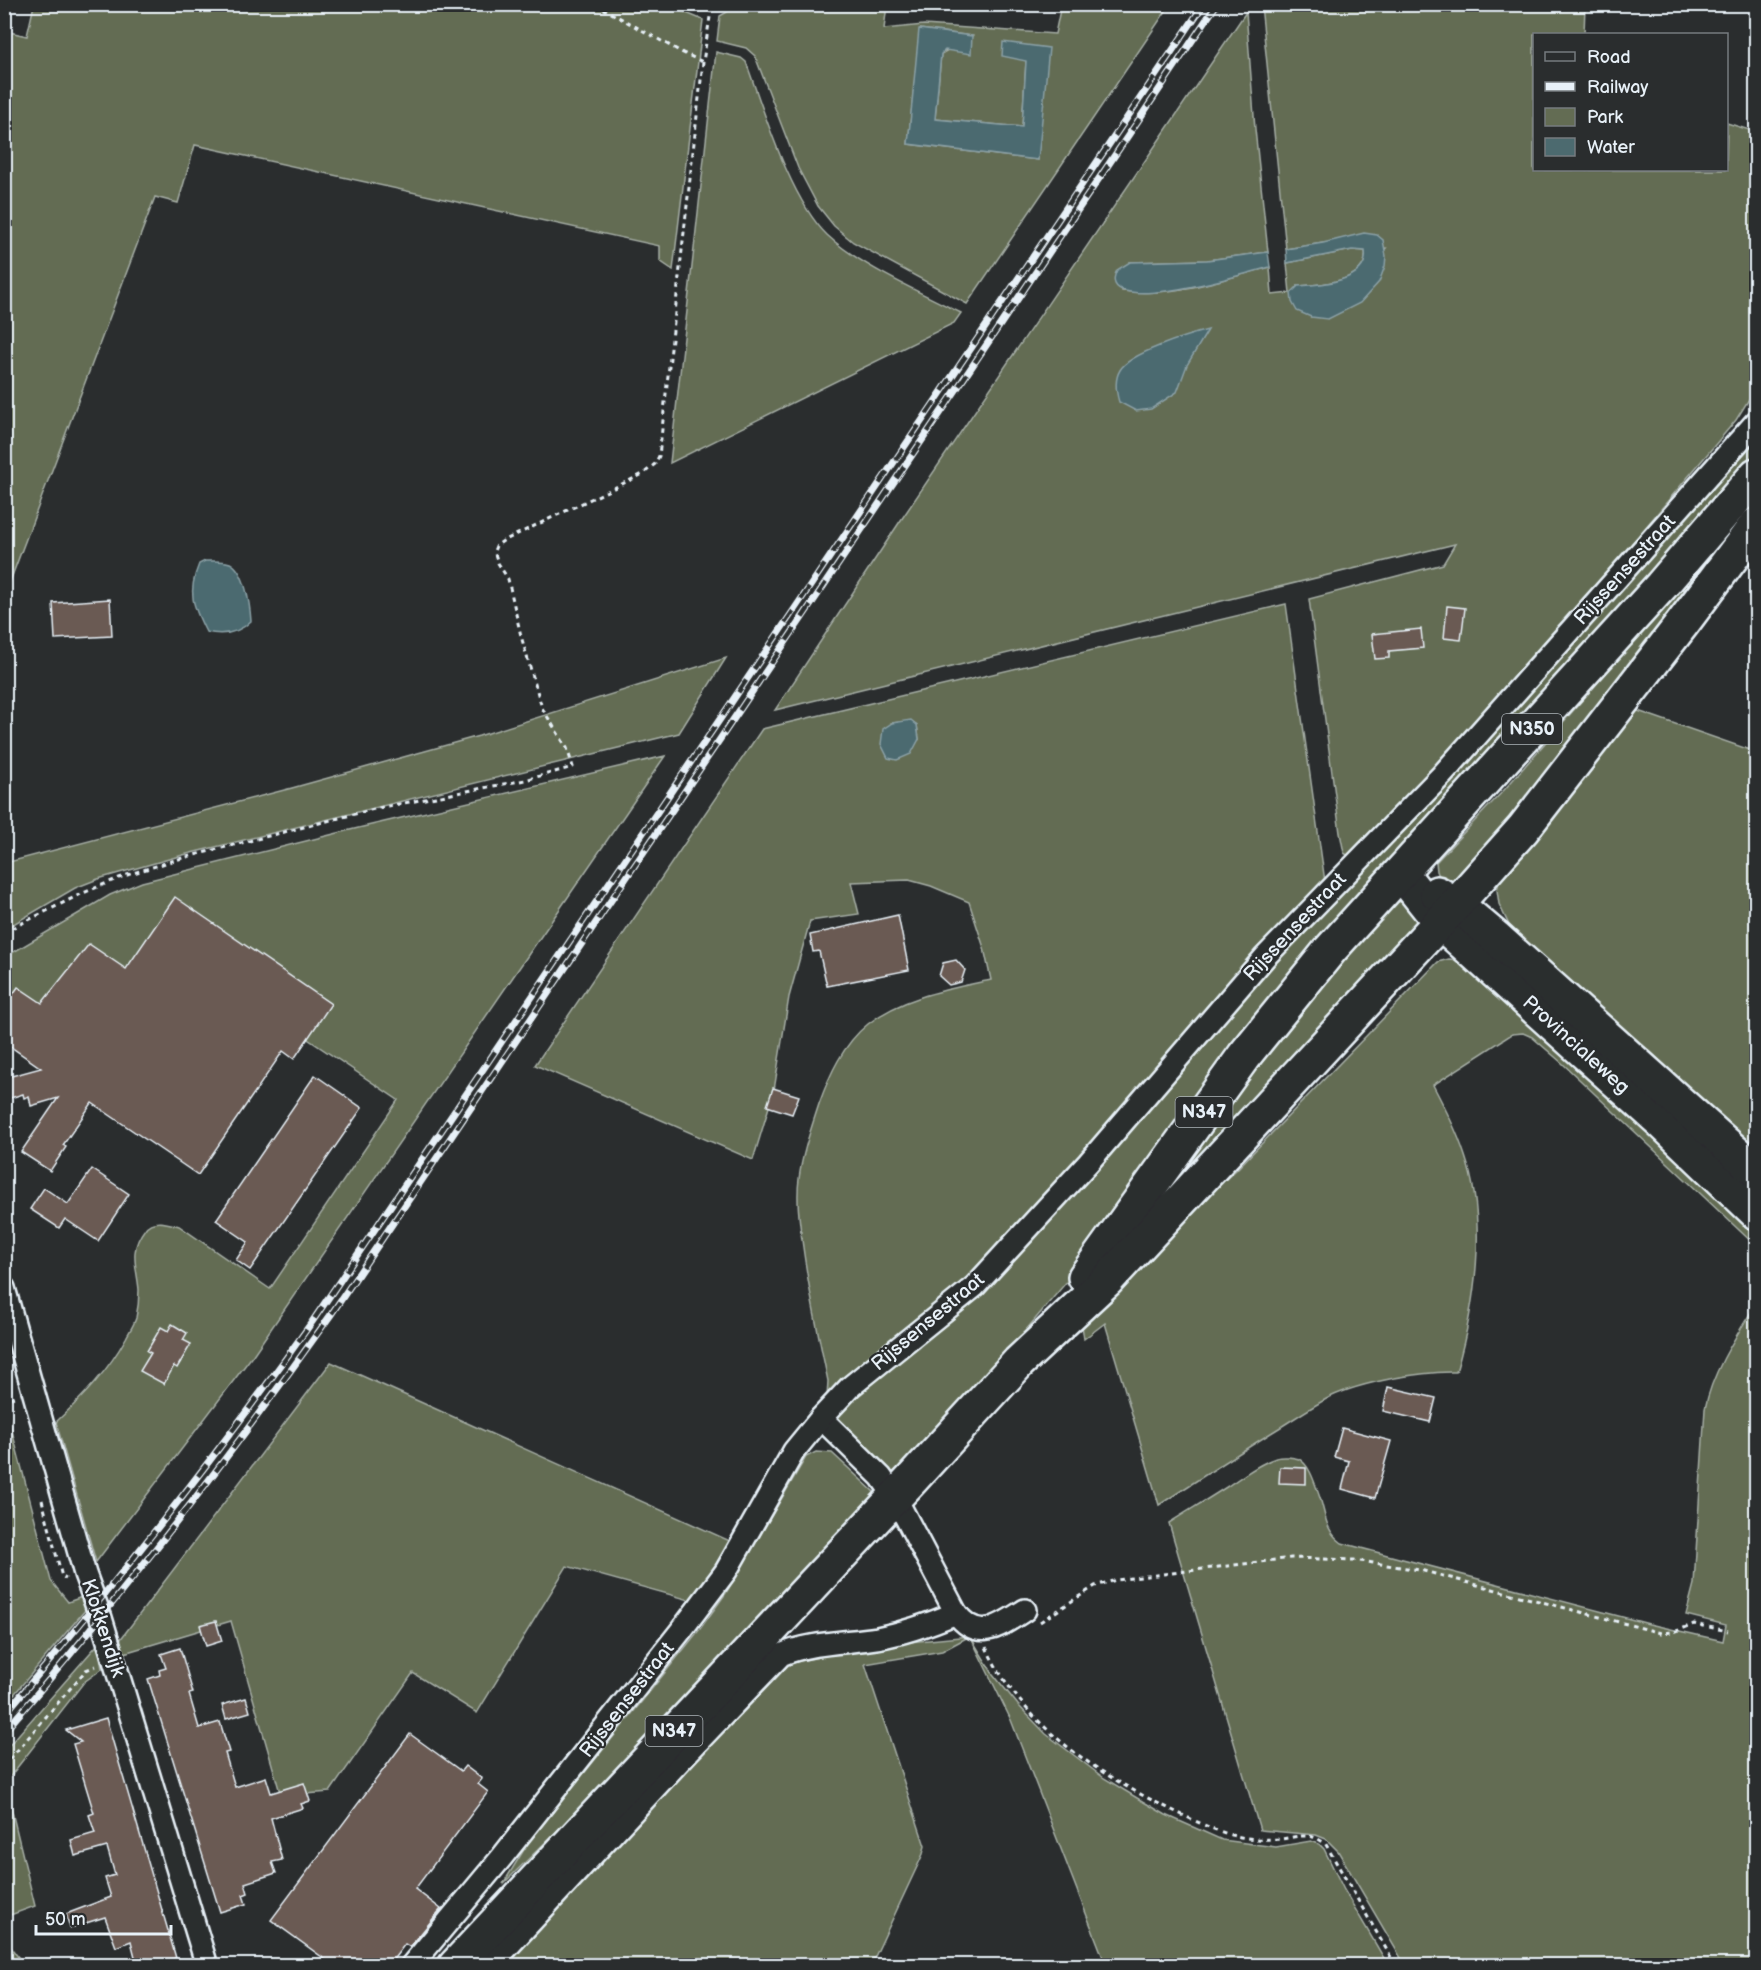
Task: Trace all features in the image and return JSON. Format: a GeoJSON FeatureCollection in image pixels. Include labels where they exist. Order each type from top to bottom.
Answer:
{"type":"FeatureCollection","features":[{"type":"Feature","properties":{"kind":"main road","name":"Rijssensestraat"},"geometry":{"type":"LineString","coordinates":[[1019,1362],[1104,1252],[1244,1056],[1330,950],[1662,586],[1756,476]]}},
{"type":"Feature","properties":{"kind":"main road","name":"Rijssensestraat"},"geometry":{"type":"LineString","coordinates":[[455,1965],[1019,1362],[1107,1280],[1448,913],[1523,828],[1756,525]]}},
{"type":"Feature","properties":{"kind":"main road"},"geometry":{"type":"LineString","coordinates":[[1401,873],[1448,913]]}},
{"type":"Feature","properties":{"kind":"main road","name":"Provincialeweg"},"geometry":{"type":"LineString","coordinates":[[1448,913],[1756,1172]]}},
{"type":"Feature","properties":{"kind":"main road","name":"Provincialeweg"},"geometry":{"type":"LineString","coordinates":[[1448,913],[1756,1212]]}},
{"type":"Feature","properties":{"kind":"street","name":"Rijssensestraat"},"geometry":{"type":"LineString","coordinates":[[411,1965],[502,1857],[691,1619],[726,1571],[794,1451],[821,1418],[850,1387],[975,1286],[1088,1163],[1265,957],[1442,775],[1756,422]]}},
{"type":"Feature","properties":{"kind":"street","name":"Klokkendijk"},"geometry":{"type":"LineString","coordinates":[[4,1288],[85,1574],[114,1659],[207,1965]]}},
{"type":"Feature","properties":{"kind":"street"},"geometry":{"type":"LineString","coordinates":[[821,1418],[881,1478],[895,1497],[964,1624],[977,1629],[995,1629],[1029,1619]]}},
{"type":"Feature","properties":{"kind":"street"},"geometry":{"type":"LineString","coordinates":[[490,1965],[689,1751],[782,1655],[798,1649],[878,1637],[925,1626],[956,1613]]}},
{"type":"Feature","properties":{"kind":"path"},"geometry":{"type":"LineString","coordinates":[[595,4],[703,62]]}},
{"type":"Feature","properties":{"kind":"path"},"geometry":{"type":"LineString","coordinates":[[4,932],[83,893],[124,876],[175,860],[378,808],[525,780],[573,767],[567,748],[542,708],[521,636],[508,579],[494,551],[496,546],[503,541],[643,474],[655,464],[659,456],[703,62],[712,4]]}},
{"type":"Feature","properties":{"kind":"path"},"geometry":{"type":"LineString","coordinates":[[1029,1619],[1095,1586],[1116,1580],[1267,1560],[1323,1557],[1376,1562],[1420,1570],[1661,1633],[1674,1632],[1694,1624],[1728,1631]]}},
{"type":"Feature","properties":{"kind":"path"},"geometry":{"type":"LineString","coordinates":[[977,1629],[1008,1686],[1034,1718],[1068,1748],[1095,1767],[1151,1801],[1231,1835],[1267,1839],[1314,1837],[1325,1844],[1396,1965]]}},
{"type":"Feature","properties":{"kind":"path"},"geometry":{"type":"LineString","coordinates":[[4,1766],[86,1670],[114,1659]]}},
{"type":"Feature","properties":{"kind":"green space"},"geometry":{"type":"Polygon","coordinates":[[[34,5],[667,5],[703,20],[673,270],[660,261],[660,246],[195,145],[178,203],[155,197],[9,584],[5,585],[5,31],[27,36],[34,5]]]}},
{"type":"Feature","properties":{"kind":"green space"},"geometry":{"type":"Polygon","coordinates":[[[728,5],[887,5],[884,29],[924,25],[1055,34],[1061,5],[1170,5],[967,304],[853,242],[834,226],[818,206],[798,168],[755,56],[746,48],[717,41],[720,16],[727,12],[728,5]],[[920,29],[908,144],[1038,160],[1026,61],[1022,127],[935,119],[941,54],[972,36],[920,29]]]}},
{"type":"Feature","properties":{"kind":"green space"},"geometry":{"type":"Polygon","coordinates":[[[1261,5],[1585,5],[1584,33],[1533,33],[1533,171],[1728,171],[1728,123],[1756,132],[1756,388],[1736,420],[1554,636],[1434,768],[1349,856],[1344,853],[1340,833],[1309,599],[1443,564],[1455,544],[775,710],[899,523],[1246,12],[1268,252],[1207,260],[1130,262],[1122,291],[1178,290],[1270,267],[1272,295],[1290,293],[1287,263],[1352,250],[1365,251],[1360,269],[1352,275],[1330,283],[1298,286],[1311,317],[1386,248],[1323,243],[1286,249],[1261,5]]]}},
{"type":"Feature","properties":{"kind":"green space"},"geometry":{"type":"Polygon","coordinates":[[[716,52],[741,58],[746,62],[790,177],[801,200],[827,235],[873,268],[961,313],[954,323],[670,463],[716,52]]]}},
{"type":"Feature","properties":{"kind":"green space"},"geometry":{"type":"Polygon","coordinates":[[[1756,431],[1756,465],[993,1369],[895,1477],[837,1426],[838,1411],[896,1359],[1328,901],[1756,431]]]}},
{"type":"Feature","properties":{"kind":"green space"},"geometry":{"type":"Polygon","coordinates":[[[1756,481],[1756,506],[1458,886],[1441,881],[1436,862],[1505,789],[1639,635],[1756,481]]]}},
{"type":"Feature","properties":{"kind":"green space"},"geometry":{"type":"Polygon","coordinates":[[[1286,604],[1325,882],[989,1259],[951,1294],[827,1397],[828,1381],[808,1281],[799,1213],[799,1179],[807,1142],[832,1072],[851,1041],[868,1024],[896,1007],[926,995],[991,980],[984,948],[969,902],[931,886],[909,880],[851,882],[859,914],[810,921],[789,997],[774,1090],[753,1160],[535,1065],[762,729],[1286,604]],[[911,721],[892,723],[919,739],[917,725],[911,721]]]}},
{"type":"Feature","properties":{"kind":"green space"},"geometry":{"type":"Polygon","coordinates":[[[726,658],[679,733],[183,855],[98,879],[75,888],[5,929],[5,863],[292,788],[479,736],[726,658]]]}},
{"type":"Feature","properties":{"kind":"green space"},"geometry":{"type":"Polygon","coordinates":[[[1635,710],[1756,752],[1756,1154],[1652,1053],[1557,974],[1509,925],[1499,904],[1497,890],[1500,878],[1635,710]]]}},
{"type":"Feature","properties":{"kind":"green space"},"geometry":{"type":"Polygon","coordinates":[[[665,756],[253,1355],[96,1562],[56,1422],[103,1372],[134,1323],[139,1293],[135,1252],[145,1229],[156,1222],[179,1226],[270,1289],[398,1100],[275,1017],[5,1014],[5,957],[110,895],[142,882],[350,830],[665,756]]]}},
{"type":"Feature","properties":{"kind":"green space"},"geometry":{"type":"Polygon","coordinates":[[[1395,901],[1405,903],[1417,918],[1417,930],[1176,1191],[1151,1200],[1299,999],[1395,901]]]}},
{"type":"Feature","properties":{"kind":"green space"},"geometry":{"type":"Polygon","coordinates":[[[1449,959],[1460,960],[1675,1148],[1756,1228],[1756,1246],[1562,1063],[1532,1037],[1523,1033],[1512,1034],[1433,1085],[1462,1147],[1472,1182],[1476,1209],[1476,1264],[1473,1292],[1469,1320],[1456,1372],[1426,1373],[1392,1378],[1330,1397],[1159,1505],[1105,1323],[1084,1339],[1081,1319],[1164,1235],[1236,1170],[1438,962],[1449,959]]]}},
{"type":"Feature","properties":{"kind":"green space"},"geometry":{"type":"Polygon","coordinates":[[[1756,1304],[1756,1965],[1405,1965],[1338,1851],[1326,1839],[1316,1835],[1260,1830],[1169,1523],[1251,1470],[1278,1457],[1297,1458],[1309,1470],[1326,1521],[1332,1533],[1342,1543],[1649,1624],[1723,1641],[1726,1625],[1686,1615],[1694,1584],[1705,1409],[1719,1368],[1756,1304]]]}},
{"type":"Feature","properties":{"kind":"green space"},"geometry":{"type":"Polygon","coordinates":[[[331,1362],[730,1541],[693,1601],[567,1566],[477,1713],[413,1673],[330,1792],[281,1796],[231,1621],[124,1653],[120,1640],[331,1362]]]}},
{"type":"Feature","properties":{"kind":"green space"},"geometry":{"type":"Polygon","coordinates":[[[4,1400],[51,1581],[68,1602],[82,1597],[86,1609],[5,1705],[4,1400]]]}},
{"type":"Feature","properties":{"kind":"green space"},"geometry":{"type":"Polygon","coordinates":[[[816,1452],[832,1453],[874,1492],[876,1498],[568,1820],[503,1884],[528,1843],[700,1629],[726,1593],[806,1457],[816,1452]]]}},
{"type":"Feature","properties":{"kind":"green space"},"geometry":{"type":"Polygon","coordinates":[[[970,1636],[993,1674],[1046,1734],[1104,1778],[1137,1798],[1166,1815],[1222,1840],[1276,1847],[1311,1841],[1319,1844],[1324,1849],[1344,1890],[1388,1965],[1106,1965],[1011,1720],[970,1636]]]}},
{"type":"Feature","properties":{"kind":"green space"},"geometry":{"type":"Polygon","coordinates":[[[970,1636],[942,1651],[865,1664],[925,1846],[871,1965],[499,1966],[634,1816],[789,1663],[878,1645],[970,1636]]]}},
{"type":"Feature","properties":{"kind":"green space"},"geometry":{"type":"Polygon","coordinates":[[[98,1644],[102,1669],[84,1682],[5,1783],[5,1750],[98,1644]]]}},
{"type":"Feature","properties":{"kind":"green space"},"geometry":{"type":"Polygon","coordinates":[[[5,1783],[35,1906],[5,1917],[5,1783]]]}},
{"type":"Feature","properties":{"kind":"green space"},"geometry":{"type":"Polygon","coordinates":[[[4,1938],[24,1965],[5,1965],[4,1938]]]}},
{"type":"Feature","properties":{"kind":"water"},"geometry":{"type":"Polygon","coordinates":[[[919,29],[972,36],[971,54],[945,50],[941,54],[935,119],[1022,127],[1026,61],[1002,56],[1003,42],[1049,48],[1038,160],[908,144],[919,29]]]}},
{"type":"Feature","properties":{"kind":"water"},"geometry":{"type":"Polygon","coordinates":[[[1364,233],[1377,235],[1383,240],[1386,256],[1379,282],[1360,303],[1328,319],[1311,317],[1297,311],[1292,302],[1291,293],[1298,286],[1329,283],[1351,275],[1364,261],[1365,251],[1352,250],[1287,263],[1286,249],[1364,233]]]}},
{"type":"Feature","properties":{"kind":"water"},"geometry":{"type":"Polygon","coordinates":[[[1268,252],[1270,267],[1208,283],[1150,293],[1128,292],[1115,285],[1117,270],[1130,262],[1207,260],[1268,252]]]}},
{"type":"Feature","properties":{"kind":"water"},"geometry":{"type":"Polygon","coordinates":[[[1208,330],[1187,365],[1177,392],[1151,409],[1136,411],[1119,402],[1116,382],[1120,370],[1126,364],[1147,351],[1208,330]]]}},
{"type":"Feature","properties":{"kind":"water"},"geometry":{"type":"Polygon","coordinates":[[[205,561],[230,563],[243,580],[251,621],[241,629],[224,634],[206,632],[193,599],[195,574],[199,564],[205,561]]]}},
{"type":"Feature","properties":{"kind":"water"},"geometry":{"type":"Polygon","coordinates":[[[911,720],[917,725],[919,739],[911,754],[897,760],[888,758],[881,744],[883,729],[892,723],[911,720]]]}},
{"type":"Feature","properties":{"kind":"building"},"geometry":{"type":"Polygon","coordinates":[[[110,599],[112,636],[55,639],[53,603],[110,599]]]}},
{"type":"Feature","properties":{"kind":"building"},"geometry":{"type":"Polygon","coordinates":[[[1447,606],[1465,608],[1461,640],[1444,638],[1447,606]]]}},
{"type":"Feature","properties":{"kind":"building"},"geometry":{"type":"Polygon","coordinates":[[[1421,629],[1423,648],[1389,651],[1389,658],[1375,659],[1372,634],[1421,629]]]}},
{"type":"Feature","properties":{"kind":"building"},"geometry":{"type":"Polygon","coordinates":[[[175,897],[331,1004],[294,1059],[283,1051],[198,1175],[92,1103],[63,1145],[66,1147],[50,1171],[21,1152],[58,1098],[31,1106],[29,1096],[24,1098],[23,1094],[4,1100],[4,1078],[41,1068],[4,1042],[4,1007],[18,987],[42,1003],[89,944],[126,969],[175,897]]]}},
{"type":"Feature","properties":{"kind":"building"},"geometry":{"type":"Polygon","coordinates":[[[898,915],[909,970],[827,986],[819,951],[813,952],[810,935],[898,915]]]}},
{"type":"Feature","properties":{"kind":"building"},"geometry":{"type":"Polygon","coordinates":[[[956,960],[965,970],[961,982],[949,985],[939,976],[943,963],[956,960]]]}},
{"type":"Feature","properties":{"kind":"building"},"geometry":{"type":"Polygon","coordinates":[[[315,1075],[362,1108],[250,1270],[236,1260],[248,1242],[216,1220],[315,1075]]]}},
{"type":"Feature","properties":{"kind":"building"},"geometry":{"type":"Polygon","coordinates":[[[773,1088],[799,1096],[792,1114],[767,1106],[773,1088]]]}},
{"type":"Feature","properties":{"kind":"building"},"geometry":{"type":"Polygon","coordinates":[[[92,1169],[129,1194],[98,1241],[65,1219],[59,1228],[30,1209],[44,1188],[68,1204],[92,1169]]]}},
{"type":"Feature","properties":{"kind":"building"},"geometry":{"type":"Polygon","coordinates":[[[172,1324],[187,1333],[183,1340],[191,1344],[177,1368],[174,1366],[164,1384],[140,1371],[151,1353],[147,1351],[161,1327],[168,1331],[172,1324]]]}},
{"type":"Feature","properties":{"kind":"building"},"geometry":{"type":"Polygon","coordinates":[[[1388,1387],[1436,1398],[1430,1422],[1383,1411],[1388,1387]]]}},
{"type":"Feature","properties":{"kind":"building"},"geometry":{"type":"Polygon","coordinates":[[[1342,1428],[1391,1441],[1375,1498],[1342,1489],[1349,1461],[1334,1457],[1342,1428]]]}},
{"type":"Feature","properties":{"kind":"building"},"geometry":{"type":"Polygon","coordinates":[[[1280,1467],[1306,1468],[1306,1484],[1279,1483],[1280,1467]]]}},
{"type":"Feature","properties":{"kind":"building"},"geometry":{"type":"Polygon","coordinates":[[[216,1621],[222,1641],[206,1646],[200,1625],[216,1621]]]}},
{"type":"Feature","properties":{"kind":"building"},"geometry":{"type":"Polygon","coordinates":[[[180,1648],[193,1693],[189,1694],[199,1728],[220,1722],[229,1752],[225,1753],[235,1787],[266,1777],[271,1793],[304,1783],[310,1801],[301,1804],[303,1808],[271,1818],[282,1860],[272,1862],[276,1873],[245,1883],[248,1893],[243,1895],[246,1904],[220,1912],[148,1679],[160,1675],[159,1670],[166,1668],[161,1654],[180,1648]]]}},
{"type":"Feature","properties":{"kind":"building"},"geometry":{"type":"Polygon","coordinates":[[[246,1698],[250,1712],[226,1719],[222,1705],[246,1698]]]}},
{"type":"Feature","properties":{"kind":"building"},"geometry":{"type":"Polygon","coordinates":[[[106,1718],[176,1958],[149,1965],[137,1965],[131,1941],[116,1947],[105,1917],[70,1928],[66,1914],[111,1897],[105,1878],[115,1875],[107,1847],[75,1856],[71,1840],[95,1833],[89,1815],[94,1813],[73,1744],[81,1742],[66,1730],[106,1718]]]}},
{"type":"Feature","properties":{"kind":"building"},"geometry":{"type":"Polygon","coordinates":[[[410,1734],[461,1771],[465,1766],[482,1779],[478,1784],[488,1792],[415,1889],[441,1909],[410,1947],[405,1944],[389,1965],[333,1965],[271,1920],[410,1734]]]}},
{"type":"Feature","properties":{"kind":"railway"},"geometry":{"type":"LineString","coordinates":[[4,1715],[162,1522],[312,1322],[1204,4]]}},
{"type":"Feature","properties":{"kind":"railway"},"geometry":{"type":"LineString","coordinates":[[4,1732],[172,1528],[330,1316],[1217,4]]}}]}
